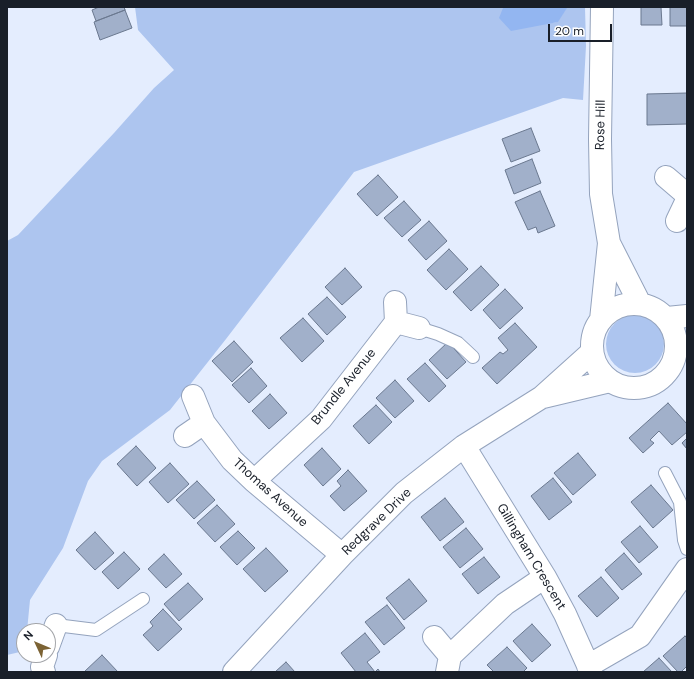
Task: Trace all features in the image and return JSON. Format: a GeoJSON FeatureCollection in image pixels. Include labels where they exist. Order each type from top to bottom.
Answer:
{"type":"FeatureCollection","features":[{"type":"Feature","properties":{"kind":"street","name":"Rose Hill"},"geometry":{"type":"LineString","coordinates":[[601,320],[609,243],[601,194],[600,139],[602,7]]}},
{"type":"Feature","properties":{"kind":"street"},"geometry":{"type":"LineString","coordinates":[[666,177],[687,195]]}},
{"type":"Feature","properties":{"kind":"street"},"geometry":{"type":"LineString","coordinates":[[677,221],[687,200]]}},
{"type":"Feature","properties":{"kind":"street","name":"Rose Hill"},"geometry":{"type":"LineString","coordinates":[[609,243],[640,304]]}},
{"type":"Feature","properties":{"kind":"street"},"geometry":{"type":"LineString","coordinates":[[625,304],[640,304],[677,317],[674,330],[681,351],[671,368],[662,378],[650,386],[636,389],[623,387],[610,381],[602,373],[595,363],[592,352],[592,340],[595,330],[601,320],[612,310],[625,304]]}},
{"type":"Feature","properties":{"kind":"street","name":"Brundle Avenue"},"geometry":{"type":"LineString","coordinates":[[254,481],[321,419],[396,312],[419,328]]}},
{"type":"Feature","properties":{"kind":"street","name":"Redgrave Drive"},"geometry":{"type":"LineString","coordinates":[[234,672],[342,555],[404,493],[464,446],[542,397],[592,352]]}},
{"type":"Feature","properties":{"kind":"street","name":"Redgrave Drive"},"geometry":{"type":"LineString","coordinates":[[542,397],[610,381]]}},
{"type":"Feature","properties":{"kind":"street","name":"Thomas Avenue"},"geometry":{"type":"LineString","coordinates":[[193,396],[204,424],[232,460],[254,481],[342,555]]}},
{"type":"Feature","properties":{"kind":"street"},"geometry":{"type":"LineString","coordinates":[[185,436],[204,424]]}},
{"type":"Feature","properties":{"kind":"street","name":"Gillingham Crescent"},"geometry":{"type":"LineString","coordinates":[[464,446],[545,577],[565,614],[590,669]]}},
{"type":"Feature","properties":{"kind":"street"},"geometry":{"type":"LineString","coordinates":[[590,669],[640,636],[687,569]]}},
{"type":"Feature","properties":{"kind":"street"},"geometry":{"type":"LineString","coordinates":[[434,637],[449,664],[505,604],[545,577]]}},
{"type":"Feature","properties":{"kind":"lane"},"geometry":{"type":"LineString","coordinates":[[419,328],[438,334],[458,343],[474,357]]}},
{"type":"Feature","properties":{"kind":"lane"},"geometry":{"type":"LineString","coordinates":[[665,473],[680,502],[684,540],[687,549]]}},
{"type":"Feature","properties":{"kind":"lane"},"geometry":{"type":"LineString","coordinates":[[56,625],[96,630],[143,599]]}},
{"type":"Feature","properties":{"kind":"shaded area"},"geometry":{"type":"Polygon","coordinates":[[[135,7],[506,7],[503,9],[545,24],[557,22],[567,7],[585,7],[586,46],[583,100],[563,98],[354,172],[170,410],[102,461],[88,481],[63,548],[30,600],[28,623],[16,623],[16,653],[7,655],[7,241],[18,235],[154,88],[174,70],[138,30],[135,7]]]}},
{"type":"Feature","properties":{"kind":"shaded area"},"geometry":{"type":"Polygon","coordinates":[[[503,8],[567,8],[558,22],[511,31],[499,18],[503,8]]]}},
{"type":"Feature","properties":{"kind":"shaded area"},"geometry":{"type":"Polygon","coordinates":[[[635,315],[646,317],[656,323],[662,333],[664,344],[662,355],[656,365],[646,371],[635,373],[624,371],[614,365],[608,355],[606,344],[608,333],[614,323],[624,317],[635,315]]]}},
{"type":"Feature","properties":{"kind":"building"},"geometry":{"type":"Polygon","coordinates":[[[99,7],[124,7],[125,10],[96,21],[92,10],[99,7]]]}},
{"type":"Feature","properties":{"kind":"building"},"geometry":{"type":"Polygon","coordinates":[[[641,7],[661,7],[662,25],[641,25],[641,7]]]}},
{"type":"Feature","properties":{"kind":"building"},"geometry":{"type":"Polygon","coordinates":[[[670,7],[687,7],[687,26],[670,26],[670,7]]]}},
{"type":"Feature","properties":{"kind":"building"},"geometry":{"type":"Polygon","coordinates":[[[125,10],[132,28],[100,40],[94,22],[125,10]]]}},
{"type":"Feature","properties":{"kind":"building"},"geometry":{"type":"Polygon","coordinates":[[[687,93],[687,124],[647,125],[647,94],[687,93]]]}},
{"type":"Feature","properties":{"kind":"building"},"geometry":{"type":"Polygon","coordinates":[[[531,128],[540,151],[511,162],[502,139],[531,128]]]}},
{"type":"Feature","properties":{"kind":"building"},"geometry":{"type":"Polygon","coordinates":[[[532,159],[541,183],[514,194],[505,170],[532,159]]]}},
{"type":"Feature","properties":{"kind":"building"},"geometry":{"type":"Polygon","coordinates":[[[378,175],[398,197],[377,216],[357,194],[378,175]]]}},
{"type":"Feature","properties":{"kind":"building"},"geometry":{"type":"Polygon","coordinates":[[[540,191],[555,226],[538,233],[536,227],[528,230],[515,202],[540,191]]]}},
{"type":"Feature","properties":{"kind":"building"},"geometry":{"type":"Polygon","coordinates":[[[404,201],[421,220],[402,237],[384,218],[404,201]]]}},
{"type":"Feature","properties":{"kind":"building"},"geometry":{"type":"Polygon","coordinates":[[[429,221],[447,241],[426,260],[408,240],[429,221]]]}},
{"type":"Feature","properties":{"kind":"building"},"geometry":{"type":"Polygon","coordinates":[[[449,249],[468,269],[446,290],[427,270],[449,249]]]}},
{"type":"Feature","properties":{"kind":"building"},"geometry":{"type":"Polygon","coordinates":[[[481,266],[499,285],[471,311],[453,292],[481,266]]]}},
{"type":"Feature","properties":{"kind":"building"},"geometry":{"type":"Polygon","coordinates":[[[345,268],[362,287],[342,305],[325,287],[345,268]]]}},
{"type":"Feature","properties":{"kind":"building"},"geometry":{"type":"Polygon","coordinates":[[[505,289],[523,308],[500,329],[483,310],[505,289]]]}},
{"type":"Feature","properties":{"kind":"building"},"geometry":{"type":"Polygon","coordinates":[[[327,297],[346,317],[327,335],[308,314],[327,297]]]}},
{"type":"Feature","properties":{"kind":"building"},"geometry":{"type":"Polygon","coordinates":[[[303,318],[324,341],[302,362],[280,338],[303,318]]]}},
{"type":"Feature","properties":{"kind":"building"},"geometry":{"type":"Polygon","coordinates":[[[515,323],[537,347],[497,384],[482,368],[500,352],[503,354],[508,350],[498,338],[515,323]]]}},
{"type":"Feature","properties":{"kind":"building"},"geometry":{"type":"Polygon","coordinates":[[[234,341],[253,362],[232,382],[212,361],[234,341]]]}},
{"type":"Feature","properties":{"kind":"building"},"geometry":{"type":"Polygon","coordinates":[[[448,342],[466,362],[447,379],[429,360],[448,342]]]}},
{"type":"Feature","properties":{"kind":"building"},"geometry":{"type":"Polygon","coordinates":[[[425,363],[446,386],[429,402],[407,379],[425,363]]]}},
{"type":"Feature","properties":{"kind":"building"},"geometry":{"type":"Polygon","coordinates":[[[251,368],[267,386],[249,403],[232,385],[251,368]]]}},
{"type":"Feature","properties":{"kind":"building"},"geometry":{"type":"Polygon","coordinates":[[[395,380],[414,401],[395,418],[376,398],[395,380]]]}},
{"type":"Feature","properties":{"kind":"building"},"geometry":{"type":"Polygon","coordinates":[[[270,394],[287,413],[269,429],[252,411],[270,394]]]}},
{"type":"Feature","properties":{"kind":"building"},"geometry":{"type":"Polygon","coordinates":[[[668,403],[687,424],[687,432],[672,445],[659,431],[650,440],[654,443],[643,453],[629,438],[668,403]]]}},
{"type":"Feature","properties":{"kind":"building"},"geometry":{"type":"Polygon","coordinates":[[[376,405],[392,422],[369,444],[353,426],[376,405]]]}},
{"type":"Feature","properties":{"kind":"building"},"geometry":{"type":"Polygon","coordinates":[[[687,438],[687,449],[682,443],[687,438]]]}},
{"type":"Feature","properties":{"kind":"building"},"geometry":{"type":"Polygon","coordinates":[[[136,446],[156,468],[137,486],[117,464],[136,446]]]}},
{"type":"Feature","properties":{"kind":"building"},"geometry":{"type":"Polygon","coordinates":[[[322,448],[341,469],[323,486],[304,465],[322,448]]]}},
{"type":"Feature","properties":{"kind":"building"},"geometry":{"type":"Polygon","coordinates":[[[578,453],[596,475],[573,495],[554,473],[578,453]]]}},
{"type":"Feature","properties":{"kind":"building"},"geometry":{"type":"Polygon","coordinates":[[[170,463],[189,484],[168,503],[149,482],[170,463]]]}},
{"type":"Feature","properties":{"kind":"building"},"geometry":{"type":"Polygon","coordinates":[[[348,470],[367,491],[344,511],[330,496],[341,486],[337,481],[348,470]]]}},
{"type":"Feature","properties":{"kind":"building"},"geometry":{"type":"Polygon","coordinates":[[[553,478],[572,502],[549,520],[531,496],[553,478]]]}},
{"type":"Feature","properties":{"kind":"building"},"geometry":{"type":"Polygon","coordinates":[[[197,481],[215,500],[194,519],[176,500],[197,481]]]}},
{"type":"Feature","properties":{"kind":"building"},"geometry":{"type":"Polygon","coordinates":[[[651,485],[673,510],[653,528],[631,502],[651,485]]]}},
{"type":"Feature","properties":{"kind":"building"},"geometry":{"type":"Polygon","coordinates":[[[445,498],[464,522],[440,541],[421,517],[445,498]]]}},
{"type":"Feature","properties":{"kind":"building"},"geometry":{"type":"Polygon","coordinates":[[[217,505],[235,524],[215,542],[197,523],[217,505]]]}},
{"type":"Feature","properties":{"kind":"building"},"geometry":{"type":"Polygon","coordinates":[[[640,526],[658,547],[639,563],[621,542],[640,526]]]}},
{"type":"Feature","properties":{"kind":"building"},"geometry":{"type":"Polygon","coordinates":[[[466,528],[483,549],[460,568],[443,547],[466,528]]]}},
{"type":"Feature","properties":{"kind":"building"},"geometry":{"type":"Polygon","coordinates":[[[238,531],[255,548],[237,565],[220,547],[238,531]]]}},
{"type":"Feature","properties":{"kind":"building"},"geometry":{"type":"Polygon","coordinates":[[[95,532],[114,553],[95,570],[76,550],[95,532]]]}},
{"type":"Feature","properties":{"kind":"building"},"geometry":{"type":"Polygon","coordinates":[[[266,548],[288,571],[265,592],[243,569],[266,548]]]}},
{"type":"Feature","properties":{"kind":"building"},"geometry":{"type":"Polygon","coordinates":[[[124,552],[140,569],[118,589],[102,572],[124,552]]]}},
{"type":"Feature","properties":{"kind":"building"},"geometry":{"type":"Polygon","coordinates":[[[624,553],[642,574],[622,590],[605,570],[624,553]]]}},
{"type":"Feature","properties":{"kind":"building"},"geometry":{"type":"Polygon","coordinates":[[[164,554],[182,574],[166,588],[148,569],[164,554]]]}},
{"type":"Feature","properties":{"kind":"building"},"geometry":{"type":"Polygon","coordinates":[[[484,557],[500,577],[478,594],[462,574],[484,557]]]}},
{"type":"Feature","properties":{"kind":"building"},"geometry":{"type":"Polygon","coordinates":[[[601,577],[619,598],[597,617],[578,596],[601,577]]]}},
{"type":"Feature","properties":{"kind":"building"},"geometry":{"type":"Polygon","coordinates":[[[409,579],[427,601],[404,620],[386,598],[409,579]]]}},
{"type":"Feature","properties":{"kind":"building"},"geometry":{"type":"Polygon","coordinates":[[[188,583],[203,599],[179,621],[164,604],[188,583]]]}},
{"type":"Feature","properties":{"kind":"building"},"geometry":{"type":"Polygon","coordinates":[[[387,605],[405,628],[384,645],[365,622],[387,605]]]}},
{"type":"Feature","properties":{"kind":"building"},"geometry":{"type":"Polygon","coordinates":[[[163,609],[182,629],[158,651],[143,635],[153,626],[150,622],[163,609]]]}},
{"type":"Feature","properties":{"kind":"building"},"geometry":{"type":"Polygon","coordinates":[[[532,624],[551,645],[532,662],[513,641],[532,624]]]}},
{"type":"Feature","properties":{"kind":"building"},"geometry":{"type":"Polygon","coordinates":[[[365,633],[380,652],[367,662],[375,672],[356,672],[341,653],[365,633]]]}},
{"type":"Feature","properties":{"kind":"building"},"geometry":{"type":"Polygon","coordinates":[[[685,636],[687,638],[687,666],[681,672],[678,672],[663,656],[685,636]]]}},
{"type":"Feature","properties":{"kind":"building"},"geometry":{"type":"Polygon","coordinates":[[[507,647],[527,668],[523,672],[494,672],[487,665],[507,647]]]}},
{"type":"Feature","properties":{"kind":"building"},"geometry":{"type":"Polygon","coordinates":[[[102,655],[118,672],[84,672],[102,655]]]}},
{"type":"Feature","properties":{"kind":"building"},"geometry":{"type":"Polygon","coordinates":[[[659,658],[672,672],[643,672],[659,658]]]}},
{"type":"Feature","properties":{"kind":"building"},"geometry":{"type":"Polygon","coordinates":[[[286,662],[295,672],[275,672],[286,662]]]}}]}
